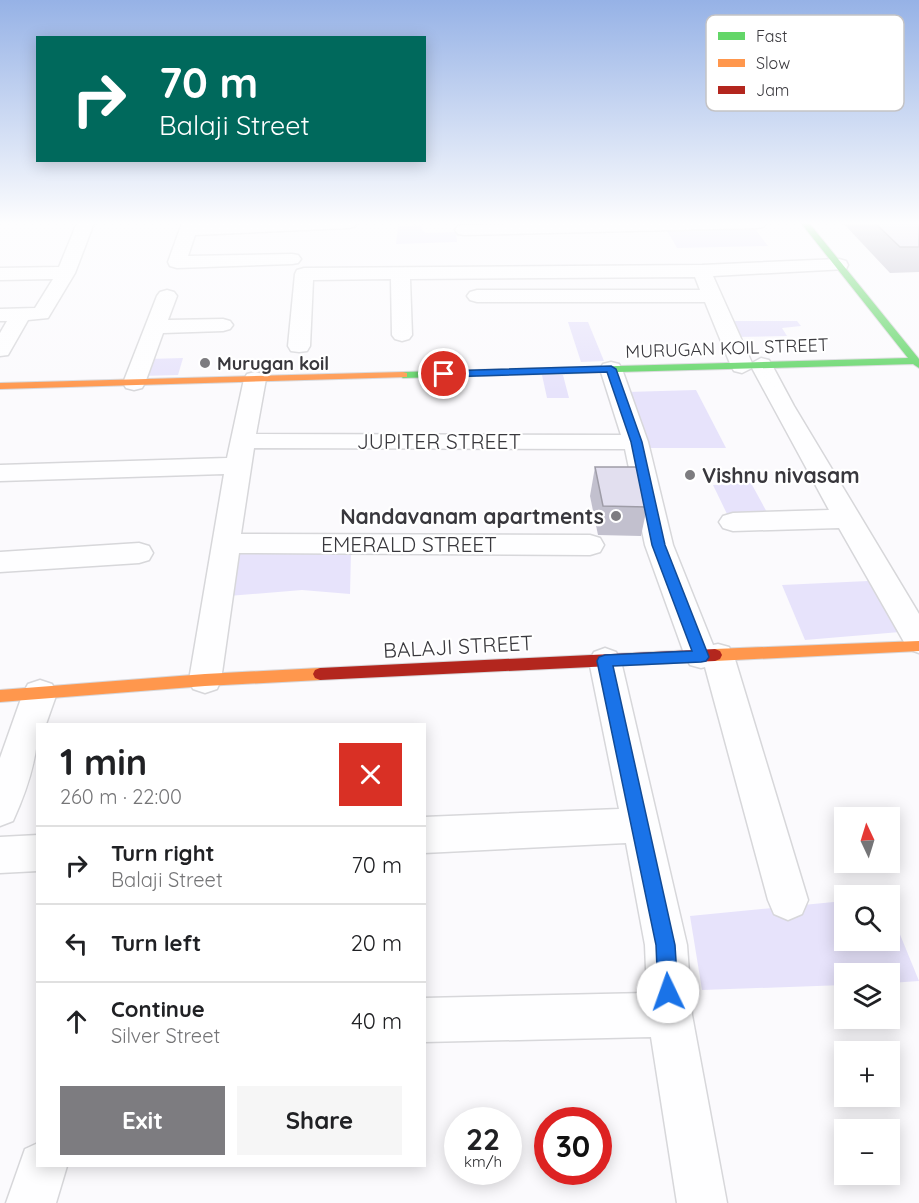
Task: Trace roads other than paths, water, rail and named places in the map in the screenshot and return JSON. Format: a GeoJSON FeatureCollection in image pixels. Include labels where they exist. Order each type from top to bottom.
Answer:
{"type":"FeatureCollection","features":[{"type":"Feature","properties":{"kind":"street"},"geometry":{"type":"LineString","coordinates":[[0,315],[41,314],[62,279]]}},
{"type":"Feature","properties":{"kind":"street"},"geometry":{"type":"LineString","coordinates":[[299,346],[304,279]]}},
{"type":"Feature","properties":{"kind":"street"},"geometry":{"type":"LineString","coordinates":[[400,279],[402,335]]}},
{"type":"Feature","properties":{"kind":"street"},"geometry":{"type":"LineString","coordinates":[[705,279],[712,296],[752,365],[782,406],[919,641]]}},
{"type":"Feature","properties":{"kind":"street"},"geometry":{"type":"LineString","coordinates":[[850,279],[918,363]]}},
{"type":"Feature","properties":{"kind":"street"},"geometry":{"type":"LineString","coordinates":[[134,383],[167,296]]}},
{"type":"Feature","properties":{"kind":"street"},"geometry":{"type":"LineString","coordinates":[[477,296],[712,296]]}},
{"type":"Feature","properties":{"kind":"street"},"geometry":{"type":"LineString","coordinates":[[0,350],[21,315]]}},
{"type":"Feature","properties":{"kind":"street"},"geometry":{"type":"LineString","coordinates":[[156,327],[223,325]]}},
{"type":"Feature","properties":{"kind":"street","name":"MURUGAN KOIL STREET"},"geometry":{"type":"LineString","coordinates":[[0,386],[752,365],[918,363]]}},
{"type":"Feature","properties":{"kind":"street"},"geometry":{"type":"LineString","coordinates":[[611,369],[636,442],[659,545],[710,656],[788,900]]}},
{"type":"Feature","properties":{"kind":"street"},"geometry":{"type":"LineString","coordinates":[[205,680],[228,543],[240,453],[255,379]]}},
{"type":"Feature","properties":{"kind":"street","name":"JUPITER STREET"},"geometry":{"type":"LineString","coordinates":[[0,473],[240,453],[636,442]]}},
{"type":"Feature","properties":{"kind":"street"},"geometry":{"type":"LineString","coordinates":[[733,522],[847,519]]}},
{"type":"Feature","properties":{"kind":"street","name":"EMERALD STREET"},"geometry":{"type":"LineString","coordinates":[[228,543],[590,545]]}},
{"type":"Feature","properties":{"kind":"street"},"geometry":{"type":"LineString","coordinates":[[0,562],[139,553]]}},
{"type":"Feature","properties":{"kind":"street","name":"BALAJI STREET"},"geometry":{"type":"LineString","coordinates":[[0,696],[205,680],[919,646]]}},
{"type":"Feature","properties":{"kind":"street"},"geometry":{"type":"LineString","coordinates":[[605,661],[666,945],[670,1015],[702,1203]]}},
{"type":"Feature","properties":{"kind":"street"},"geometry":{"type":"LineString","coordinates":[[0,809],[40,693]]}},
{"type":"Feature","properties":{"kind":"street"},"geometry":{"type":"LineString","coordinates":[[426,836],[641,825]]}},
{"type":"Feature","properties":{"kind":"street"},"geometry":{"type":"LineString","coordinates":[[0,855],[36,853]]}},
{"type":"Feature","properties":{"kind":"street"},"geometry":{"type":"LineString","coordinates":[[426,1020],[670,1015]]}},
{"type":"Feature","properties":{"kind":"street"},"geometry":{"type":"LineString","coordinates":[[31,1203],[42,1167]]}},
{"type":"Feature","properties":{"kind":"place","name":"Murugan koil"},"geometry":{"type":"Point","coordinates":[205,363]}},
{"type":"Feature","properties":{"kind":"place","name":"Vishnu nivasam"},"geometry":{"type":"Point","coordinates":[690,475]}},
{"type":"Feature","properties":{"kind":"place","name":"Nandavanam apartments"},"geometry":{"type":"Point","coordinates":[616,516]}}]}
